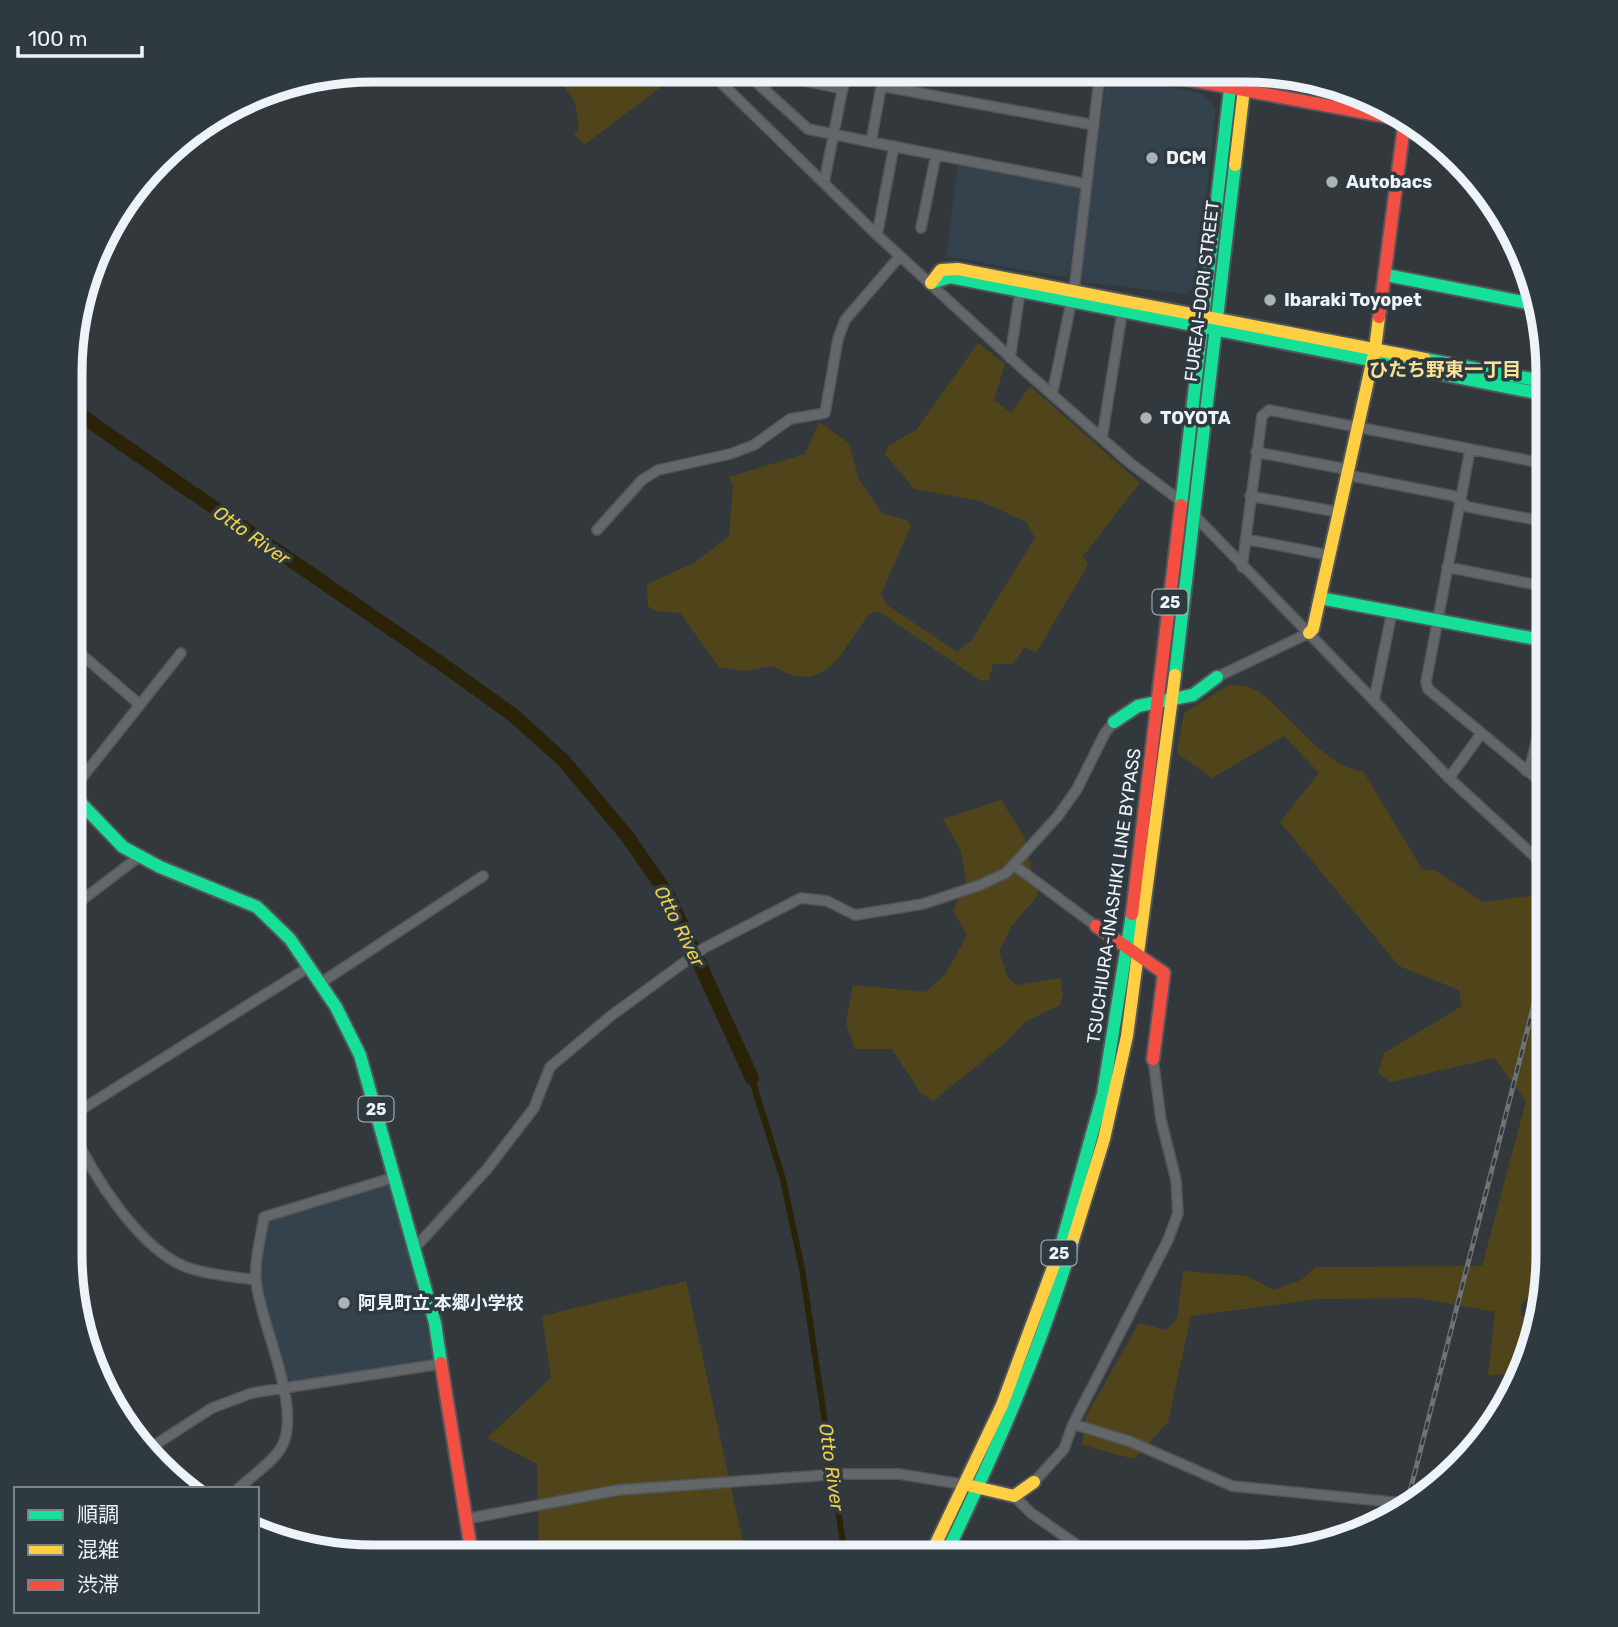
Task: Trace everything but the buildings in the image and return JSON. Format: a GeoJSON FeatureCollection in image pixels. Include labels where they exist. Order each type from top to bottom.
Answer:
{"type":"FeatureCollection","features":[{"type":"Feature","properties":{"kind":"main road"},"geometry":{"type":"LineString","coordinates":[[1200,82],[1380,115]]}},
{"type":"Feature","properties":{"kind":"main road","name":"FUREAI-DORI STREET"},"geometry":{"type":"LineString","coordinates":[[1193,514],[1232,82]]}},
{"type":"Feature","properties":{"kind":"main road","name":"FUREAI-DORI STREET"},"geometry":{"type":"LineString","coordinates":[[1182,502],[1245,82]]}},
{"type":"Feature","properties":{"kind":"main road"},"geometry":{"type":"LineString","coordinates":[[1309,633],[1320,598],[1374,355],[1405,130]]}},
{"type":"Feature","properties":{"kind":"main road"},"geometry":{"type":"LineString","coordinates":[[931,283],[937,271],[951,268],[1073,297],[1374,355],[1536,392]]}},
{"type":"Feature","properties":{"kind":"main road"},"geometry":{"type":"LineString","coordinates":[[1386,275],[1527,303]]}},
{"type":"Feature","properties":{"kind":"main road"},"geometry":{"type":"LineString","coordinates":[[931,283],[950,277],[1020,292],[1073,297],[1122,313],[1209,323]]}},
{"type":"Feature","properties":{"kind":"main road"},"geometry":{"type":"LineString","coordinates":[[1374,355],[1536,380]]}},
{"type":"Feature","properties":{"kind":"main road","name":"TSUCHIURA-INASHIKI LINE BYPASS"},"geometry":{"type":"LineString","coordinates":[[952,1543],[1033,1328],[1065,1234],[1092,1140],[1128,949],[1182,502]]}},
{"type":"Feature","properties":{"kind":"main road","name":"TSUCHIURA-INASHIKI LINE BYPASS"},"geometry":{"type":"LineString","coordinates":[[937,1545],[973,1486],[1032,1362],[1075,1239],[1104,1139],[1122,1059],[1140,957],[1193,514]]}},
{"type":"Feature","properties":{"kind":"main road"},"geometry":{"type":"LineString","coordinates":[[1320,598],[1536,639]]}},
{"type":"Feature","properties":{"kind":"main road"},"geometry":{"type":"LineString","coordinates":[[1114,722],[1132,709],[1194,695],[1217,677]]}},
{"type":"Feature","properties":{"kind":"main road","name":"25"},"geometry":{"type":"LineString","coordinates":[[82,804],[123,847],[257,907],[289,939],[336,1007],[360,1055],[435,1323],[470,1545]]}},
{"type":"Feature","properties":{"kind":"main road"},"geometry":{"type":"LineString","coordinates":[[1096,926],[1163,971],[1166,976],[1153,1059]]}},
{"type":"Feature","properties":{"kind":"main road"},"geometry":{"type":"LineString","coordinates":[[973,1486],[1014,1496],[1034,1482]]}},
{"type":"Feature","properties":{"kind":"street"},"geometry":{"type":"LineString","coordinates":[[720,82],[877,235],[1010,358],[1129,463],[1182,502]]}},
{"type":"Feature","properties":{"kind":"street"},"geometry":{"type":"LineString","coordinates":[[756,82],[808,130],[1087,184]]}},
{"type":"Feature","properties":{"kind":"street"},"geometry":{"type":"LineString","coordinates":[[762,88],[768,82]]}},
{"type":"Feature","properties":{"kind":"street"},"geometry":{"type":"LineString","coordinates":[[810,82],[843,89]]}},
{"type":"Feature","properties":{"kind":"street"},"geometry":{"type":"LineString","coordinates":[[824,183],[844,82]]}},
{"type":"Feature","properties":{"kind":"street"},"geometry":{"type":"LineString","coordinates":[[871,142],[882,82]]}},
{"type":"Feature","properties":{"kind":"street"},"geometry":{"type":"LineString","coordinates":[[1052,395],[1073,297],[1099,82]]}},
{"type":"Feature","properties":{"kind":"street"},"geometry":{"type":"LineString","coordinates":[[881,86],[1094,125]]}},
{"type":"Feature","properties":{"kind":"street"},"geometry":{"type":"LineString","coordinates":[[877,235],[894,146]]}},
{"type":"Feature","properties":{"kind":"street"},"geometry":{"type":"LineString","coordinates":[[921,228],[936,155]]}},
{"type":"Feature","properties":{"kind":"street"},"geometry":{"type":"LineString","coordinates":[[597,530],[642,480],[658,470],[730,454],[754,445],[790,419],[825,413],[838,339],[845,320],[900,256]]}},
{"type":"Feature","properties":{"kind":"street"},"geometry":{"type":"LineString","coordinates":[[1010,358],[1020,292]]}},
{"type":"Feature","properties":{"kind":"street"},"geometry":{"type":"LineString","coordinates":[[1102,438],[1122,313]]}},
{"type":"Feature","properties":{"kind":"street"},"geometry":{"type":"LineString","coordinates":[[1242,567],[1262,416],[1269,410],[1536,462]]}},
{"type":"Feature","properties":{"kind":"street"},"geometry":{"type":"LineString","coordinates":[[1470,450],[1426,682],[1428,689],[1536,779]]}},
{"type":"Feature","properties":{"kind":"street"},"geometry":{"type":"LineString","coordinates":[[1256,452],[1454,496],[1468,507],[1536,520]]}},
{"type":"Feature","properties":{"kind":"street"},"geometry":{"type":"LineString","coordinates":[[1250,496],[1338,512]]}},
{"type":"Feature","properties":{"kind":"street"},"geometry":{"type":"LineString","coordinates":[[1193,514],[1449,778],[1536,858]]}},
{"type":"Feature","properties":{"kind":"street"},"geometry":{"type":"LineString","coordinates":[[1246,539],[1328,555]]}},
{"type":"Feature","properties":{"kind":"street"},"geometry":{"type":"LineString","coordinates":[[1447,567],[1536,585]]}},
{"type":"Feature","properties":{"kind":"street"},"geometry":{"type":"LineString","coordinates":[[1374,700],[1392,612]]}},
{"type":"Feature","properties":{"kind":"street"},"geometry":{"type":"LineString","coordinates":[[1217,677],[1309,633]]}},
{"type":"Feature","properties":{"kind":"street"},"geometry":{"type":"LineString","coordinates":[[82,777],[181,653]]}},
{"type":"Feature","properties":{"kind":"street"},"geometry":{"type":"LineString","coordinates":[[82,655],[139,704]]}},
{"type":"Feature","properties":{"kind":"street"},"geometry":{"type":"LineString","coordinates":[[413,1250],[487,1169],[534,1108],[550,1067],[612,1015],[702,950],[801,898],[827,901],[855,915],[923,904],[995,879],[1014,865],[1077,789],[1096,747],[1114,722]]}},
{"type":"Feature","properties":{"kind":"street"},"geometry":{"type":"LineString","coordinates":[[1449,778],[1481,734]]}},
{"type":"Feature","properties":{"kind":"street"},"geometry":{"type":"LineString","coordinates":[[1526,771],[1536,743]]}},
{"type":"Feature","properties":{"kind":"street"},"geometry":{"type":"LineString","coordinates":[[82,899],[140,856]]}},
{"type":"Feature","properties":{"kind":"street"},"geometry":{"type":"LineString","coordinates":[[1014,865],[1096,926]]}},
{"type":"Feature","properties":{"kind":"street"},"geometry":{"type":"LineString","coordinates":[[319,984],[483,876]]}},
{"type":"Feature","properties":{"kind":"street"},"geometry":{"type":"LineString","coordinates":[[82,1109],[309,967]]}},
{"type":"Feature","properties":{"kind":"street"},"geometry":{"type":"LineString","coordinates":[[1034,1482],[1064,1449],[1073,1424],[1168,1240],[1178,1213],[1176,1180],[1161,1119],[1153,1059]]}},
{"type":"Feature","properties":{"kind":"street"},"geometry":{"type":"LineString","coordinates":[[82,1147],[102,1182],[148,1241],[169,1259],[191,1269],[256,1280]]}},
{"type":"Feature","properties":{"kind":"street"},"geometry":{"type":"LineString","coordinates":[[240,1487],[282,1446],[287,1426],[283,1387],[256,1280],[264,1217],[395,1177]]}},
{"type":"Feature","properties":{"kind":"street"},"geometry":{"type":"LineString","coordinates":[[153,1445],[212,1408],[252,1393],[440,1364]]}},
{"type":"Feature","properties":{"kind":"street"},"geometry":{"type":"LineString","coordinates":[[1073,1424],[1129,1440],[1233,1486],[1396,1502]]}},
{"type":"Feature","properties":{"kind":"street"},"geometry":{"type":"LineString","coordinates":[[466,1519],[618,1490],[841,1474],[899,1474],[973,1486]]}},
{"type":"Feature","properties":{"kind":"street"},"geometry":{"type":"LineString","coordinates":[[1014,1496],[1031,1513],[1077,1545]]}},
{"type":"Feature","properties":{"kind":"shaded area"},"geometry":{"type":"Polygon","coordinates":[[[561,82],[667,82],[584,145],[574,134],[579,128],[575,102],[561,82]]]}},
{"type":"Feature","properties":{"kind":"shaded area"},"geometry":{"type":"Polygon","coordinates":[[[1106,82],[1147,82],[1203,94],[1216,109],[1197,284],[1185,294],[1084,282],[1081,277],[1106,82]]]}},
{"type":"Feature","properties":{"kind":"shaded area"},"geometry":{"type":"Polygon","coordinates":[[[958,164],[1081,186],[1070,271],[1064,277],[946,256],[958,164]]]}},
{"type":"Feature","properties":{"kind":"shaded area"},"geometry":{"type":"Polygon","coordinates":[[[978,343],[1005,364],[994,400],[1011,413],[1030,386],[1140,483],[1083,556],[1088,565],[1036,653],[1025,647],[1013,664],[993,664],[989,680],[981,681],[878,611],[869,614],[840,655],[819,673],[806,677],[773,666],[743,671],[719,667],[680,613],[655,611],[648,606],[647,584],[694,563],[729,536],[733,487],[729,477],[805,454],[819,422],[849,443],[859,480],[883,514],[907,520],[911,526],[881,594],[887,605],[957,652],[971,641],[1035,538],[1026,522],[981,501],[914,489],[885,454],[889,445],[916,430],[978,343]]]}},
{"type":"Feature","properties":{"kind":"shaded area"},"geometry":{"type":"Polygon","coordinates":[[[1230,684],[1256,690],[1321,750],[1349,768],[1363,771],[1422,869],[1436,871],[1483,902],[1536,895],[1535,1273],[1533,1292],[1521,1305],[1521,1316],[1529,1316],[1510,1374],[1488,1375],[1495,1312],[1419,1298],[1318,1299],[1191,1316],[1168,1422],[1134,1459],[1082,1445],[1086,1416],[1139,1323],[1166,1330],[1177,1318],[1183,1271],[1247,1276],[1274,1290],[1301,1280],[1316,1267],[1482,1266],[1526,1101],[1494,1058],[1391,1082],[1378,1073],[1384,1053],[1462,1006],[1459,990],[1399,966],[1280,822],[1319,773],[1284,736],[1212,778],[1177,753],[1184,713],[1230,684]]]}},
{"type":"Feature","properties":{"kind":"shaded area"},"geometry":{"type":"Polygon","coordinates":[[[1001,800],[1024,836],[1038,895],[1011,927],[999,952],[1008,978],[1017,985],[1060,978],[1063,993],[1060,1005],[1025,1022],[1004,1044],[933,1101],[920,1092],[892,1049],[855,1049],[846,1023],[853,985],[925,992],[945,975],[967,935],[953,911],[966,881],[961,851],[943,819],[1001,800]]]}},
{"type":"Feature","properties":{"kind":"shaded area","name":"阿見町立 本郷小学校"},"geometry":{"type":"Polygon","coordinates":[[[386,1185],[391,1187],[435,1361],[295,1383],[286,1377],[260,1279],[268,1221],[386,1185]]]}},
{"type":"Feature","properties":{"kind":"shaded area"},"geometry":{"type":"Polygon","coordinates":[[[686,1281],[744,1545],[539,1545],[537,1464],[487,1438],[551,1378],[542,1316],[686,1281]]]}},
{"type":"Feature","properties":{"kind":"water"},"geometry":{"type":"Polygon","coordinates":[[[749,1059],[786,1179],[805,1268],[846,1545],[840,1545],[799,1269],[780,1180],[743,1062],[749,1059]]]}},
{"type":"Feature","properties":{"kind":"waterway","name":"Otto River"},"geometry":{"type":"LineString","coordinates":[[82,416],[191,492]]}},
{"type":"Feature","properties":{"kind":"waterway","name":"Otto River"},"geometry":{"type":"LineString","coordinates":[[196,495],[513,715],[564,761],[627,836],[668,895],[752,1078]]}},
{"type":"Feature","properties":{"kind":"railway"},"geometry":{"type":"LineString","coordinates":[[1409,1494],[1536,996]]}},
{"type":"Feature","properties":{"kind":"traffic: fast"},"geometry":{"type":"LineString","coordinates":[[1181,505],[1231,82]]}},
{"type":"Feature","properties":{"kind":"traffic: fast"},"geometry":{"type":"LineString","coordinates":[[1175,675],[1235,165]]}},
{"type":"Feature","properties":{"kind":"traffic: fast"},"geometry":{"type":"LineString","coordinates":[[1386,275],[1527,303]]}},
{"type":"Feature","properties":{"kind":"traffic: fast"},"geometry":{"type":"LineString","coordinates":[[931,283],[950,277],[1536,393]]}},
{"type":"Feature","properties":{"kind":"traffic: fast"},"geometry":{"type":"LineString","coordinates":[[1425,359],[1536,380]]}},
{"type":"Feature","properties":{"kind":"traffic: fast"},"geometry":{"type":"LineString","coordinates":[[1320,598],[1536,639]]}},
{"type":"Feature","properties":{"kind":"traffic: fast"},"geometry":{"type":"LineString","coordinates":[[1114,722],[1138,706],[1193,695],[1217,677]]}},
{"type":"Feature","properties":{"kind":"traffic: fast"},"geometry":{"type":"LineString","coordinates":[[82,804],[123,847],[160,867],[257,907],[290,939],[336,1007],[360,1055],[435,1323],[441,1363]]}},
{"type":"Feature","properties":{"kind":"traffic: fast"},"geometry":{"type":"LineString","coordinates":[[1061,1246],[1103,1094],[1132,914]]}},
{"type":"Feature","properties":{"kind":"traffic: fast"},"geometry":{"type":"LineString","coordinates":[[950,1545],[1015,1401],[1046,1322],[1073,1240]]}},
{"type":"Feature","properties":{"kind":"traffic: slow"},"geometry":{"type":"LineString","coordinates":[[1235,165],[1245,82]]}},
{"type":"Feature","properties":{"kind":"traffic: slow"},"geometry":{"type":"LineString","coordinates":[[931,283],[941,270],[958,269],[1425,359]]}},
{"type":"Feature","properties":{"kind":"traffic: slow"},"geometry":{"type":"LineString","coordinates":[[1309,633],[1313,629],[1375,349],[1379,317]]}},
{"type":"Feature","properties":{"kind":"traffic: slow"},"geometry":{"type":"LineString","coordinates":[[1073,1240],[1104,1139],[1127,1036],[1175,675]]}},
{"type":"Feature","properties":{"kind":"traffic: slow"},"geometry":{"type":"LineString","coordinates":[[935,1545],[1002,1405],[1061,1246]]}},
{"type":"Feature","properties":{"kind":"traffic: slow"},"geometry":{"type":"LineString","coordinates":[[971,1486],[1014,1496],[1034,1482]]}},
{"type":"Feature","properties":{"kind":"traffic: jam"},"geometry":{"type":"LineString","coordinates":[[1201,82],[1380,116]]}},
{"type":"Feature","properties":{"kind":"traffic: jam"},"geometry":{"type":"LineString","coordinates":[[1379,317],[1404,129]]}},
{"type":"Feature","properties":{"kind":"traffic: jam"},"geometry":{"type":"LineString","coordinates":[[1132,914],[1181,505]]}},
{"type":"Feature","properties":{"kind":"traffic: jam"},"geometry":{"type":"LineString","coordinates":[[1096,926],[1164,973],[1153,1059]]}},
{"type":"Feature","properties":{"kind":"traffic: jam"},"geometry":{"type":"LineString","coordinates":[[441,1363],[470,1545]]}},
{"type":"Feature","properties":{"kind":"place","name":"DCM"},"geometry":{"type":"Point","coordinates":[1152,158]}},
{"type":"Feature","properties":{"kind":"place","name":"Autobacs"},"geometry":{"type":"Point","coordinates":[1332,182]}},
{"type":"Feature","properties":{"kind":"place","name":"Ibaraki Toyopet"},"geometry":{"type":"Point","coordinates":[1270,300]}},
{"type":"Feature","properties":{"kind":"place","name":"TOYOTA"},"geometry":{"type":"Point","coordinates":[1146,418]}},
{"type":"Feature","properties":{"kind":"place","name":"阿見町立 本郷小学校"},"geometry":{"type":"Point","coordinates":[344,1303]}},
{"type":"Feature","properties":{"kind":"district","name":"ひたち野東一丁目"},"geometry":{"type":"Point","coordinates":[1445,369]}}]}
